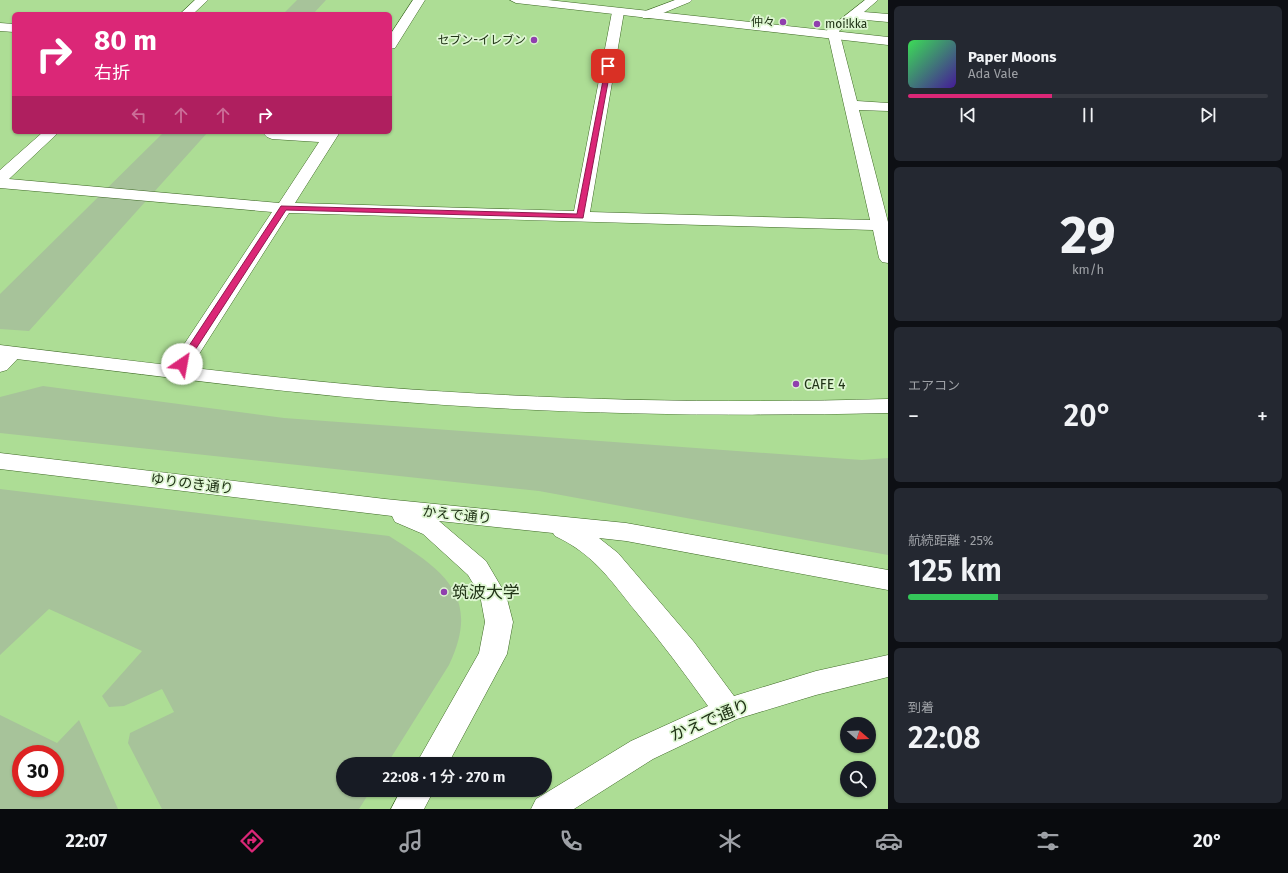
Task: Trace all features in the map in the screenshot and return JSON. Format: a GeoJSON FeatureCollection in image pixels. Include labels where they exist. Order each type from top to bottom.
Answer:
{"type":"FeatureCollection","features":[{"type":"Feature","properties":{"kind":"street"},"geometry":{"type":"LineString","coordinates":[[188,12],[202,0]]}},
{"type":"Feature","properties":{"kind":"street"},"geometry":{"type":"LineString","coordinates":[[392,42],[419,0]]}},
{"type":"Feature","properties":{"kind":"street"},"geometry":{"type":"LineString","coordinates":[[516,0],[888,41]]}},
{"type":"Feature","properties":{"kind":"street"},"geometry":{"type":"LineString","coordinates":[[647,15],[686,0]]}},
{"type":"Feature","properties":{"kind":"street"},"geometry":{"type":"LineString","coordinates":[[855,15],[872,0]]}},
{"type":"Feature","properties":{"kind":"street"},"geometry":{"type":"LineString","coordinates":[[581,217],[618,12]]}},
{"type":"Feature","properties":{"kind":"street"},"geometry":{"type":"LineString","coordinates":[[888,18],[855,15],[849,16],[833,30],[833,36],[888,258]]}},
{"type":"Feature","properties":{"kind":"street"},"geometry":{"type":"LineString","coordinates":[[0,27],[12,28]]}},
{"type":"Feature","properties":{"kind":"street"},"geometry":{"type":"LineString","coordinates":[[850,105],[888,107]]}},
{"type":"Feature","properties":{"kind":"street"},"geometry":{"type":"LineString","coordinates":[[0,178],[50,134]]}},
{"type":"Feature","properties":{"kind":"street"},"geometry":{"type":"LineString","coordinates":[[272,134],[331,135]]}},
{"type":"Feature","properties":{"kind":"street"},"geometry":{"type":"LineString","coordinates":[[176,373],[331,135]]}},
{"type":"Feature","properties":{"kind":"street"},"geometry":{"type":"LineString","coordinates":[[0,183],[284,208],[879,225]]}},
{"type":"Feature","properties":{"kind":"street"},"geometry":{"type":"LineString","coordinates":[[4,357],[435,397],[693,408],[888,406]]}},
{"type":"Feature","properties":{"kind":"street","name":"ゆりのき通り"},"geometry":{"type":"LineString","coordinates":[[0,461],[385,507]]}},
{"type":"Feature","properties":{"kind":"street"},"geometry":{"type":"LineString","coordinates":[[385,507],[432,528],[477,568],[493,595],[499,622],[493,654],[436,757]]}},
{"type":"Feature","properties":{"kind":"street","name":"かえで通り"},"geometry":{"type":"LineString","coordinates":[[385,507],[626,532],[888,580]]}},
{"type":"Feature","properties":{"kind":"street"},"geometry":{"type":"LineString","coordinates":[[554,525],[585,540],[609,560],[684,650],[728,710]]}},
{"type":"Feature","properties":{"kind":"street","name":"かえで通り"},"geometry":{"type":"LineString","coordinates":[[547,809],[642,750],[728,710],[816,683],[888,666]]}},
{"type":"Feature","properties":{"kind":"street"},"geometry":{"type":"LineString","coordinates":[[407,809],[414,797]]}},
{"type":"Feature","properties":{"kind":"green space"},"geometry":{"type":"Polygon","coordinates":[[[297,0],[326,0],[315,12],[285,12],[297,0]]]}},
{"type":"Feature","properties":{"kind":"green space"},"geometry":{"type":"Polygon","coordinates":[[[162,134],[206,134],[29,331],[0,329],[0,294],[162,134]]]}},
{"type":"Feature","properties":{"kind":"green space"},"geometry":{"type":"Polygon","coordinates":[[[43,386],[284,418],[862,460],[888,458],[888,555],[539,491],[0,433],[0,397],[43,386]]]}},
{"type":"Feature","properties":{"kind":"green space"},"geometry":{"type":"Polygon","coordinates":[[[0,489],[389,536],[426,561],[452,587],[459,603],[461,621],[458,641],[449,665],[391,757],[336,757],[336,797],[367,797],[359,809],[162,809],[128,743],[130,733],[174,712],[162,689],[124,706],[109,707],[102,696],[142,651],[49,609],[0,655],[0,489]]]}},
{"type":"Feature","properties":{"kind":"green space"},"geometry":{"type":"Polygon","coordinates":[[[0,715],[57,743],[79,720],[118,809],[0,809],[0,715]]]}},
{"type":"Feature","properties":{"kind":"place","name":"仲々"},"geometry":{"type":"Point","coordinates":[783,22]}},
{"type":"Feature","properties":{"kind":"place","name":"moi!kka"},"geometry":{"type":"Point","coordinates":[817,24]}},
{"type":"Feature","properties":{"kind":"place","name":"セブン-イレブン"},"geometry":{"type":"Point","coordinates":[534,40]}},
{"type":"Feature","properties":{"kind":"place","name":"CAFE 4"},"geometry":{"type":"Point","coordinates":[796,384]}},
{"type":"Feature","properties":{"kind":"place","name":"筑波大学"},"geometry":{"type":"Point","coordinates":[444,592]}},
{"type":"Feature","properties":{"kind":"route"},"geometry":{"type":"LineString","coordinates":[[182,364],[284,208],[581,217],[608,66]]}}]}
